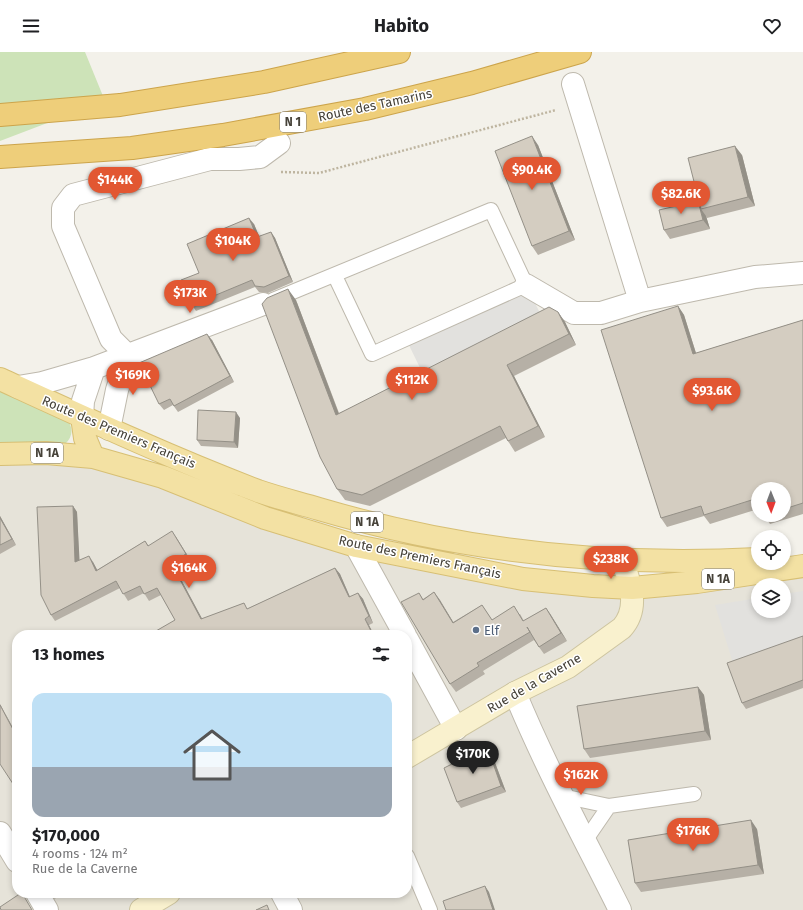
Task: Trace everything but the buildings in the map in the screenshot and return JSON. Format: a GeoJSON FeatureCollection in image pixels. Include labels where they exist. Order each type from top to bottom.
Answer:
{"type":"FeatureCollection","features":[{"type":"Feature","properties":{"kind":"highway"},"geometry":{"type":"LineString","coordinates":[[0,116],[120,105],[264,82],[399,52]]}},
{"type":"Feature","properties":{"kind":"highway","name":"Route des Tamarins"},"geometry":{"type":"LineString","coordinates":[[0,157],[132,148],[231,134],[365,109],[472,83],[580,52]]}},
{"type":"Feature","properties":{"kind":"main road","name":"Route des Premiers Français"},"geometry":{"type":"LineString","coordinates":[[9,383],[109,429],[260,491],[354,519],[445,540],[523,552],[622,560],[708,562],[751,559]]}},
{"type":"Feature","properties":{"kind":"main road"},"geometry":{"type":"LineString","coordinates":[[82,417],[85,438],[93,457]]}},
{"type":"Feature","properties":{"kind":"main road"},"geometry":{"type":"LineString","coordinates":[[93,457],[109,429]]}},
{"type":"Feature","properties":{"kind":"main road","name":"Route des Premiers Français"},"geometry":{"type":"LineString","coordinates":[[0,454],[46,453],[93,457],[163,477],[265,518],[356,546],[523,579],[593,586],[632,588],[697,582],[803,566]]}},
{"type":"Feature","properties":{"kind":"main road"},"geometry":{"type":"LineString","coordinates":[[791,557],[803,556]]}},
{"type":"Feature","properties":{"kind":"street"},"geometry":{"type":"LineString","coordinates":[[576,94],[640,301]]}},
{"type":"Feature","properties":{"kind":"street"},"geometry":{"type":"LineString","coordinates":[[128,356],[112,339],[63,226],[63,208],[73,195],[210,159],[239,159],[260,156],[278,142]]}},
{"type":"Feature","properties":{"kind":"street"},"geometry":{"type":"LineString","coordinates":[[526,285],[574,313],[602,314],[640,301],[755,277],[803,273]]}},
{"type":"Feature","properties":{"kind":"street"},"geometry":{"type":"LineString","coordinates":[[9,383],[42,383],[94,368],[264,304]]}},
{"type":"Feature","properties":{"kind":"street"},"geometry":{"type":"LineString","coordinates":[[109,429],[117,390],[128,356]]}},
{"type":"Feature","properties":{"kind":"street"},"geometry":{"type":"LineString","coordinates":[[82,417],[83,401],[94,368]]}},
{"type":"Feature","properties":{"kind":"street"},"geometry":{"type":"LineString","coordinates":[[356,546],[402,630]]}},
{"type":"Feature","properties":{"kind":"street"},"geometry":{"type":"LineString","coordinates":[[622,560],[632,588]]}},
{"type":"Feature","properties":{"kind":"street","name":"Rue de la Caverne"},"geometry":{"type":"LineString","coordinates":[[412,754],[515,693],[568,667],[622,628],[627,622],[633,598],[632,588]]}},
{"type":"Feature","properties":{"kind":"street"},"geometry":{"type":"LineString","coordinates":[[412,649],[456,729]]}},
{"type":"Feature","properties":{"kind":"street"},"geometry":{"type":"LineString","coordinates":[[515,693],[525,720],[620,910]]}},
{"type":"Feature","properties":{"kind":"street"},"geometry":{"type":"LineString","coordinates":[[0,833],[12,853]]}},
{"type":"Feature","properties":{"kind":"street"},"geometry":{"type":"LineString","coordinates":[[40,898],[47,910]]}},
{"type":"Feature","properties":{"kind":"street"},"geometry":{"type":"LineString","coordinates":[[141,910],[161,898]]}},
{"type":"Feature","properties":{"kind":"street"},"geometry":{"type":"LineString","coordinates":[[285,898],[291,910]]}},
{"type":"Feature","properties":{"kind":"lane"},"geometry":{"type":"LineString","coordinates":[[264,304],[335,276],[491,210],[526,285],[372,354],[335,276]]}},
{"type":"Feature","properties":{"kind":"lane"},"geometry":{"type":"LineString","coordinates":[[562,796],[609,806],[694,794]]}},
{"type":"Feature","properties":{"kind":"lane"},"geometry":{"type":"LineString","coordinates":[[585,841],[609,806]]}},
{"type":"Feature","properties":{"kind":"lane"},"geometry":{"type":"LineString","coordinates":[[412,868],[430,910]]}},
{"type":"Feature","properties":{"kind":"path"},"geometry":{"type":"LineString","coordinates":[[274,172],[319,173],[576,94]]}},
{"type":"Feature","properties":{"kind":"shaded area"},"geometry":{"type":"Polygon","coordinates":[[[526,285],[541,315],[422,372],[406,339],[526,285]]]}},
{"type":"Feature","properties":{"kind":"shaded area"},"geometry":{"type":"Polygon","coordinates":[[[46,453],[265,518],[593,586],[803,568],[803,910],[0,910],[0,454],[46,453]]]}},
{"type":"Feature","properties":{"kind":"shaded area"},"geometry":{"type":"Polygon","coordinates":[[[803,591],[803,643],[733,663],[715,605],[751,599],[751,618],[791,618],[791,593],[803,591]]]}},
{"type":"Feature","properties":{"kind":"green space"},"geometry":{"type":"Polygon","coordinates":[[[0,52],[85,52],[105,101],[0,141],[0,52]]]}},
{"type":"Feature","properties":{"kind":"green space"},"geometry":{"type":"Polygon","coordinates":[[[0,387],[66,418],[72,431],[68,441],[65,444],[0,446],[0,387]]]}},
{"type":"Feature","properties":{"kind":"place","name":"Elf"},"geometry":{"type":"Point","coordinates":[476,630]}}]}
